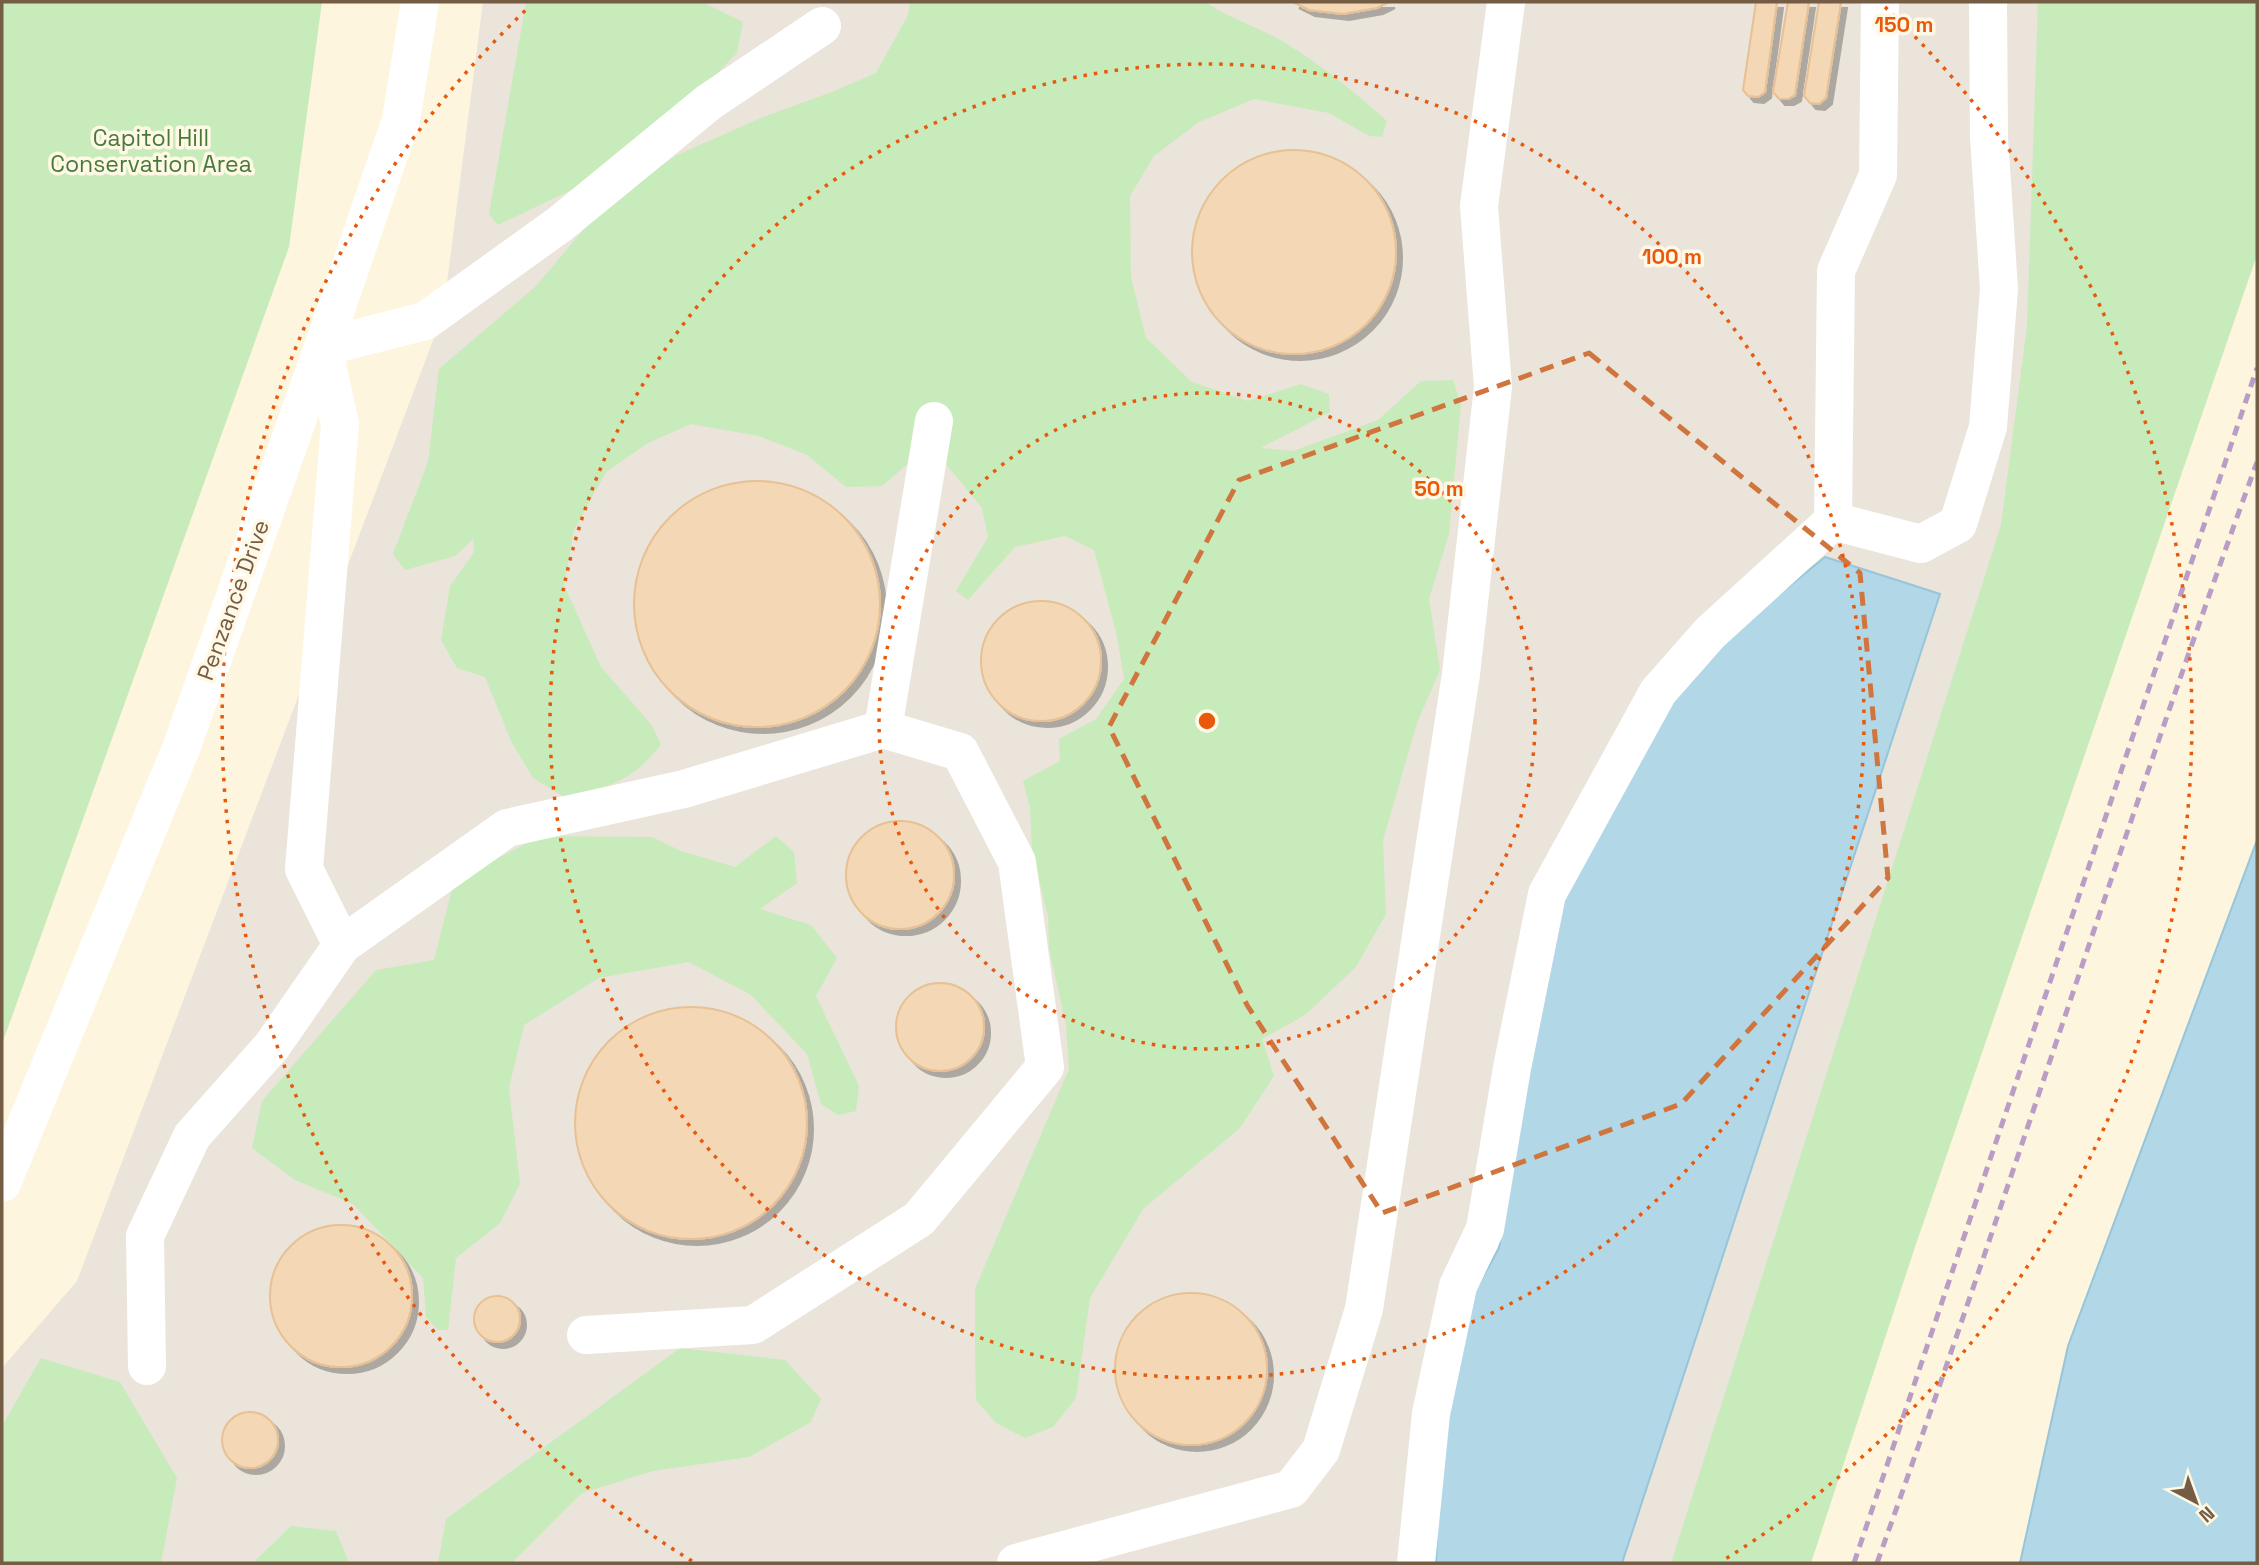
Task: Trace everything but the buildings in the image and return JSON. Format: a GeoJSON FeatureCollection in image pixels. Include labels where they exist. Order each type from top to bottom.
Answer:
{"type":"FeatureCollection","features":[{"type":"Feature","properties":{"kind":"street","name":"Penzance Drive"},"geometry":{"type":"LineString","coordinates":[[2,1183],[182,746],[401,120],[420,2]]}},
{"type":"Feature","properties":{"kind":"street"},"geometry":{"type":"LineString","coordinates":[[1016,1563],[1291,1489],[1321,1450],[1364,1309],[1461,674],[1493,387],[1479,206],[1506,2]]}},
{"type":"Feature","properties":{"kind":"street"},"geometry":{"type":"LineString","coordinates":[[1416,1563],[1431,1414],[1458,1286],[1486,1229],[1512,1068],[1547,894],[1658,692],[1710,633],[1833,521],[1836,271],[1878,175],[1880,2]]}},
{"type":"Feature","properties":{"kind":"street"},"geometry":{"type":"LineString","coordinates":[[1833,521],[1921,544],[1958,524],[1988,426],[1999,289],[1989,137],[1988,2]]}},
{"type":"Feature","properties":{"kind":"street"},"geometry":{"type":"LineString","coordinates":[[342,945],[304,869],[340,424],[323,347],[425,321],[560,225],[709,102],[822,26]]}},
{"type":"Feature","properties":{"kind":"street"},"geometry":{"type":"LineString","coordinates":[[883,729],[934,421]]}},
{"type":"Feature","properties":{"kind":"street"},"geometry":{"type":"LineString","coordinates":[[147,1366],[145,1236],[192,1136],[272,1046],[342,945],[507,828],[684,789],[883,729],[960,751],[1017,862],[1045,1068],[919,1219],[753,1325],[586,1335]]}},
{"type":"Feature","properties":{"kind":"highlighted area"},"geometry":{"type":"Polygon","coordinates":[[[1589,353],[1860,573],[1888,878],[1681,1104],[1382,1213],[1247,1005],[1109,727],[1239,480],[1589,353]]]}},
{"type":"Feature","properties":{"kind":"shaded area"},"geometry":{"type":"Polygon","coordinates":[[[483,2],[2257,2],[1739,1563],[2,1563],[2,1368],[77,1281],[443,314],[483,2]]]}},
{"type":"Feature","properties":{"kind":"green space","name":"Capitol Hill Conservation Area"},"geometry":{"type":"Polygon","coordinates":[[[2,2],[322,2],[289,247],[2,1044],[2,2]]]}},
{"type":"Feature","properties":{"kind":"green space"},"geometry":{"type":"Polygon","coordinates":[[[526,2],[702,2],[743,22],[737,53],[632,161],[498,225],[489,214],[526,2]]]}},
{"type":"Feature","properties":{"kind":"green space"},"geometry":{"type":"Polygon","coordinates":[[[910,2],[1205,2],[1300,52],[1387,121],[1382,137],[1369,136],[1329,113],[1254,99],[1199,122],[1154,156],[1130,196],[1131,277],[1146,338],[1192,382],[1248,401],[1301,384],[1329,394],[1330,412],[1261,448],[1293,451],[1378,420],[1421,381],[1453,380],[1461,404],[1449,534],[1429,599],[1440,670],[1417,723],[1383,840],[1386,914],[1356,967],[1305,1015],[1262,1039],[1274,1076],[1240,1128],[1143,1209],[1090,1298],[1076,1398],[1053,1427],[1025,1438],[996,1423],[976,1400],[975,1289],[1069,1069],[1066,1025],[1049,948],[1048,916],[1032,851],[1030,808],[1023,781],[1060,761],[1059,739],[1096,719],[1124,679],[1117,636],[1094,550],[1065,536],[1015,547],[968,600],[956,591],[988,537],[982,508],[945,463],[919,454],[882,486],[846,487],[807,455],[759,436],[691,424],[648,443],[606,472],[574,530],[564,585],[601,667],[651,724],[661,744],[641,766],[619,781],[566,798],[533,778],[511,741],[485,677],[457,668],[441,640],[450,586],[474,552],[473,539],[455,556],[405,570],[393,554],[428,462],[439,369],[536,286],[600,210],[675,156],[763,117],[876,73],[908,15],[910,2]]]}},
{"type":"Feature","properties":{"kind":"green space"},"geometry":{"type":"Polygon","coordinates":[[[2038,2],[2257,2],[2257,255],[1915,1247],[1811,1563],[1671,1563],[2001,525],[2027,326],[2038,2]]]}},
{"type":"Feature","properties":{"kind":"green space"},"geometry":{"type":"Polygon","coordinates":[[[541,836],[652,837],[681,851],[735,867],[776,836],[794,852],[797,883],[760,909],[811,925],[837,958],[816,996],[859,1086],[856,1111],[838,1115],[821,1104],[807,1054],[751,995],[689,962],[599,978],[524,1025],[509,1088],[520,1184],[500,1223],[456,1258],[448,1330],[438,1330],[426,1317],[423,1278],[353,1204],[295,1180],[252,1148],[262,1101],[376,970],[434,960],[454,881],[541,836]]]}},
{"type":"Feature","properties":{"kind":"green space"},"geometry":{"type":"Polygon","coordinates":[[[680,1348],[785,1360],[821,1399],[811,1422],[749,1457],[653,1471],[582,1493],[512,1563],[438,1563],[446,1519],[680,1348]]]}},
{"type":"Feature","properties":{"kind":"green space"},"geometry":{"type":"Polygon","coordinates":[[[41,1358],[120,1382],[177,1478],[161,1563],[2,1563],[2,1426],[41,1358]]]}},
{"type":"Feature","properties":{"kind":"green space"},"geometry":{"type":"Polygon","coordinates":[[[291,1526],[336,1531],[349,1563],[253,1563],[291,1526]]]}},
{"type":"Feature","properties":{"kind":"water"},"geometry":{"type":"Polygon","coordinates":[[[1825,557],[1940,594],[1622,1563],[1436,1563],[1439,1470],[1468,1304],[1499,1248],[1556,914],[1678,685],[1724,639],[1825,557]]]}},
{"type":"Feature","properties":{"kind":"water"},"geometry":{"type":"Polygon","coordinates":[[[2257,840],[2257,1563],[2020,1563],[2068,1346],[2257,840]]]}},
{"type":"Feature","properties":{"kind":"railway"},"geometry":{"type":"LineString","coordinates":[[1854,1563],[2257,368]]}},
{"type":"Feature","properties":{"kind":"railway"},"geometry":{"type":"LineString","coordinates":[[1877,1563],[2257,462]]}}]}
